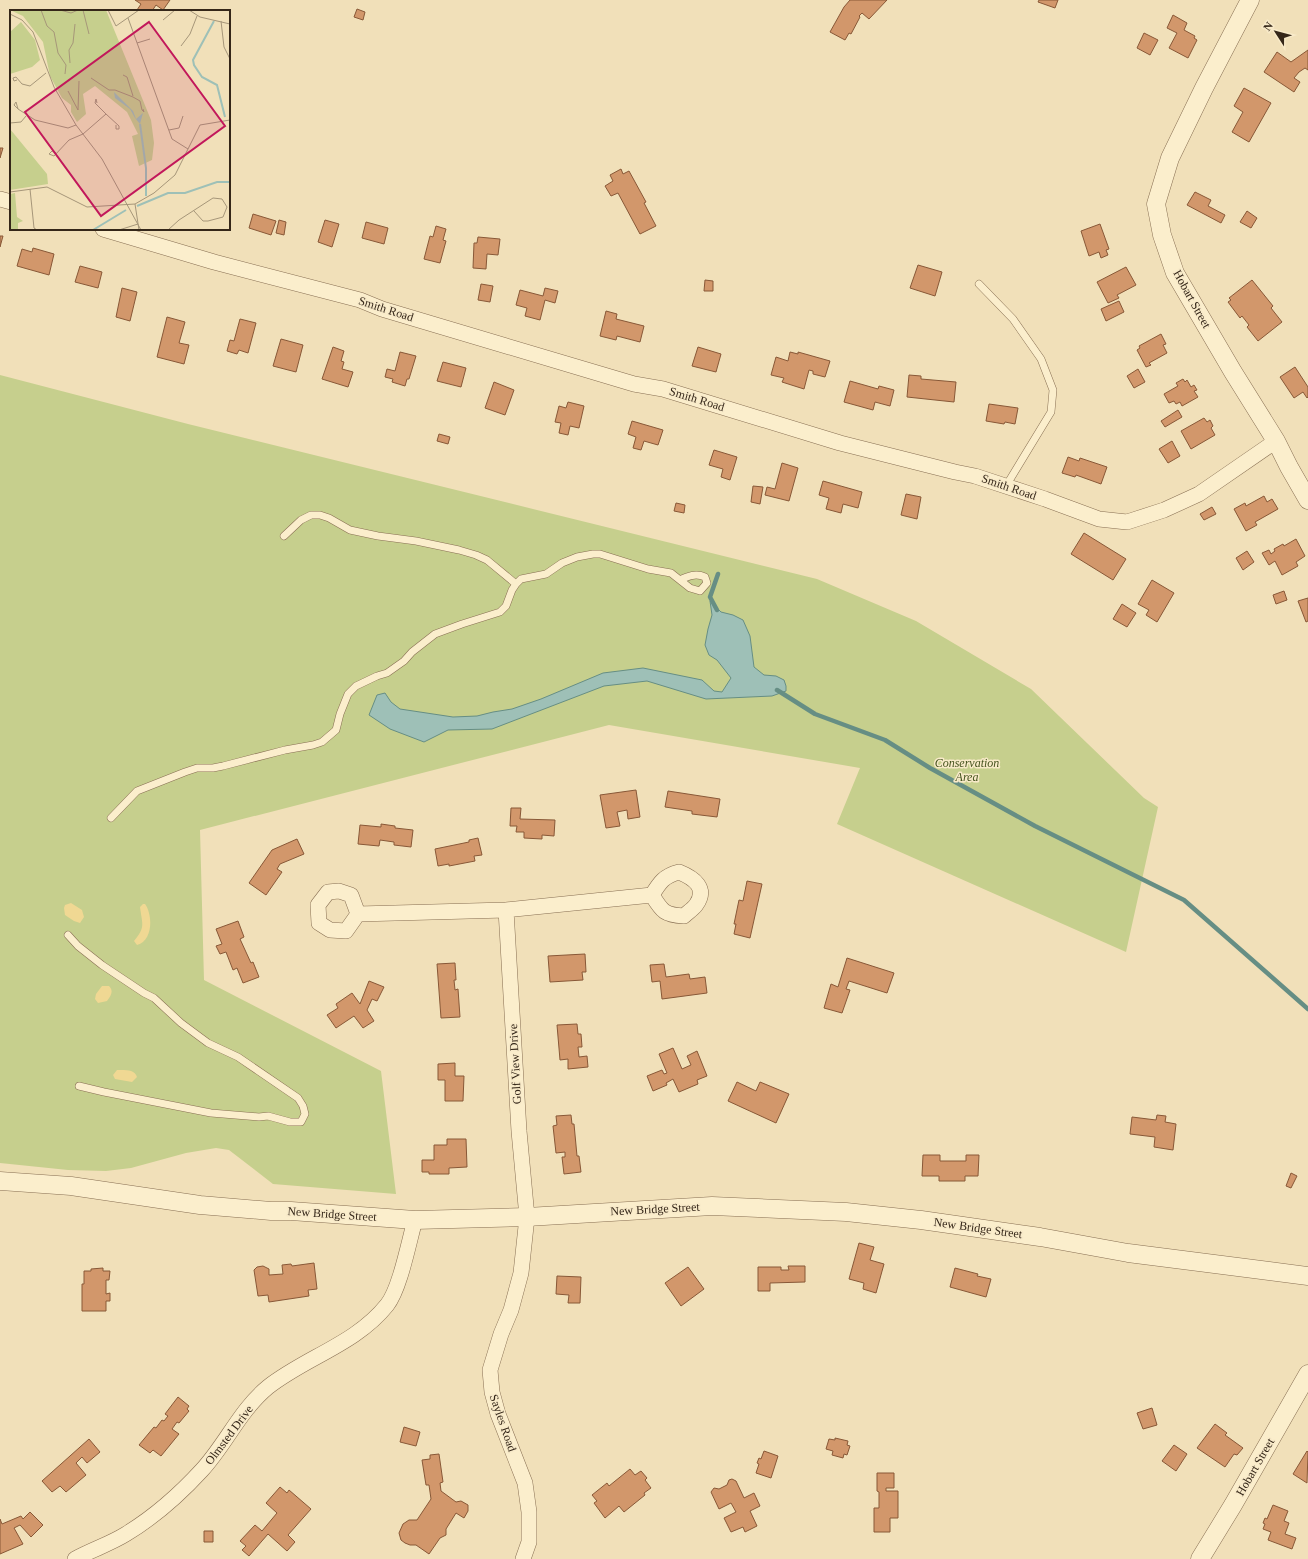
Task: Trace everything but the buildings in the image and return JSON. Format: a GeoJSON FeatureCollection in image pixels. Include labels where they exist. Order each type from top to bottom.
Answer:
{"type":"FeatureCollection","features":[{"type":"Feature","properties":{"kind":"street","name":"Hobart Street"},"geometry":{"type":"LineString","coordinates":[[1250,0],[1204,88],[1170,158],[1156,204],[1162,235],[1175,273],[1233,372],[1276,441],[1308,500]]}},
{"type":"Feature","properties":{"kind":"street"},"geometry":{"type":"LineString","coordinates":[[0,199],[10,202]]}},
{"type":"Feature","properties":{"kind":"street","name":"Smith Road"},"geometry":{"type":"LineString","coordinates":[[106,230],[214,262],[360,300],[397,313],[634,384],[663,389],[840,442],[975,476],[1099,519],[1126,522],[1164,510],[1199,494],[1276,441]]}},
{"type":"Feature","properties":{"kind":"street"},"geometry":{"type":"LineString","coordinates":[[358,914],[506,910],[652,895]]}},
{"type":"Feature","properties":{"kind":"street","name":"Golf View Drive"},"geometry":{"type":"LineString","coordinates":[[506,910],[519,1131],[527,1218]]}},
{"type":"Feature","properties":{"kind":"street","name":"New Bridge Street"},"geometry":{"type":"LineString","coordinates":[[0,1181],[71,1186],[200,1205],[415,1220],[527,1218],[712,1206],[846,1212],[920,1220],[1040,1237],[1128,1253],[1308,1276]]}},
{"type":"Feature","properties":{"kind":"street","name":"Sayles Road"},"geometry":{"type":"LineString","coordinates":[[523,1559],[529,1542],[529,1512],[524,1484],[498,1414],[492,1392],[490,1370],[501,1334],[511,1310],[521,1273],[527,1218]]}},
{"type":"Feature","properties":{"kind":"street","name":"Olmsted Drive"},"geometry":{"type":"LineString","coordinates":[[75,1559],[89,1551],[126,1535],[158,1512],[202,1470],[214,1456],[246,1409],[267,1388],[296,1368],[362,1330],[387,1305],[396,1289],[415,1220]]}},
{"type":"Feature","properties":{"kind":"street","name":"Hobart Street"},"geometry":{"type":"LineString","coordinates":[[1200,1559],[1252,1473],[1308,1374]]}},
{"type":"Feature","properties":{"kind":"lane"},"geometry":{"type":"LineString","coordinates":[[980,284],[1013,319],[1037,353],[1041,359],[1053,390],[1051,412],[1006,486]]}},
{"type":"Feature","properties":{"kind":"lane"},"geometry":{"type":"LineString","coordinates":[[284,536],[301,520],[311,515],[320,516],[328,518],[350,530],[378,536],[416,541],[476,555],[487,560],[516,584]]}},
{"type":"Feature","properties":{"kind":"lane"},"geometry":{"type":"LineString","coordinates":[[111,818],[129,802],[137,791],[185,772],[197,768],[213,768],[223,766],[322,742],[336,730],[340,714],[348,694],[356,686],[387,673],[404,661],[412,652],[435,634],[500,612],[506,606],[516,584],[521,579],[546,574],[562,563],[577,557],[600,554],[648,569],[671,574],[680,580]]}},
{"type":"Feature","properties":{"kind":"lane"},"geometry":{"type":"LineString","coordinates":[[68,934],[78,946],[102,965],[144,994],[154,998],[181,1023],[208,1044],[238,1057],[298,1098],[303,1106],[305,1114],[301,1122],[290,1122],[268,1116],[223,1115],[182,1108],[79,1086]]}},
{"type":"Feature","properties":{"kind":"green space","name":"Conservation Area"},"geometry":{"type":"Polygon","coordinates":[[[0,375],[188,424],[817,579],[916,621],[1031,689],[1144,798],[1158,807],[1126,952],[837,824],[860,768],[609,725],[200,830],[204,980],[381,1071],[396,1194],[273,1184],[229,1150],[216,1148],[186,1153],[131,1168],[106,1171],[68,1170],[0,1163],[0,375]]]}},
{"type":"Feature","properties":{"kind":"sand"},"geometry":{"type":"Polygon","coordinates":[[[71,903],[82,910],[84,917],[80,923],[65,915],[65,905],[71,903]]]}},
{"type":"Feature","properties":{"kind":"sand"},"geometry":{"type":"Polygon","coordinates":[[[145,904],[148,909],[150,927],[146,938],[142,943],[137,945],[134,941],[142,929],[140,907],[145,904]]]}},
{"type":"Feature","properties":{"kind":"sand"},"geometry":{"type":"Polygon","coordinates":[[[102,986],[109,986],[111,994],[107,1001],[98,1003],[95,999],[96,994],[102,986]]]}},
{"type":"Feature","properties":{"kind":"sand"},"geometry":{"type":"Polygon","coordinates":[[[117,1070],[132,1071],[137,1077],[132,1082],[115,1079],[113,1075],[117,1070]]]}},
{"type":"Feature","properties":{"kind":"water"},"geometry":{"type":"Polygon","coordinates":[[[710,601],[721,612],[733,615],[743,620],[750,636],[754,667],[764,675],[776,676],[784,680],[786,691],[772,696],[706,699],[647,681],[604,686],[492,729],[448,730],[424,742],[390,729],[369,715],[377,695],[385,693],[391,702],[400,709],[453,717],[477,716],[512,709],[541,699],[603,673],[643,668],[702,680],[714,691],[722,692],[731,678],[717,660],[709,655],[705,645],[712,615],[710,601]]]}},
{"type":"Feature","properties":{"kind":"waterway"},"geometry":{"type":"LineString","coordinates":[[717,610],[710,597],[718,574]]}},
{"type":"Feature","properties":{"kind":"waterway"},"geometry":{"type":"LineString","coordinates":[[777,690],[815,714],[885,740],[930,768],[1035,826],[1184,900],[1308,1009]]}}]}
